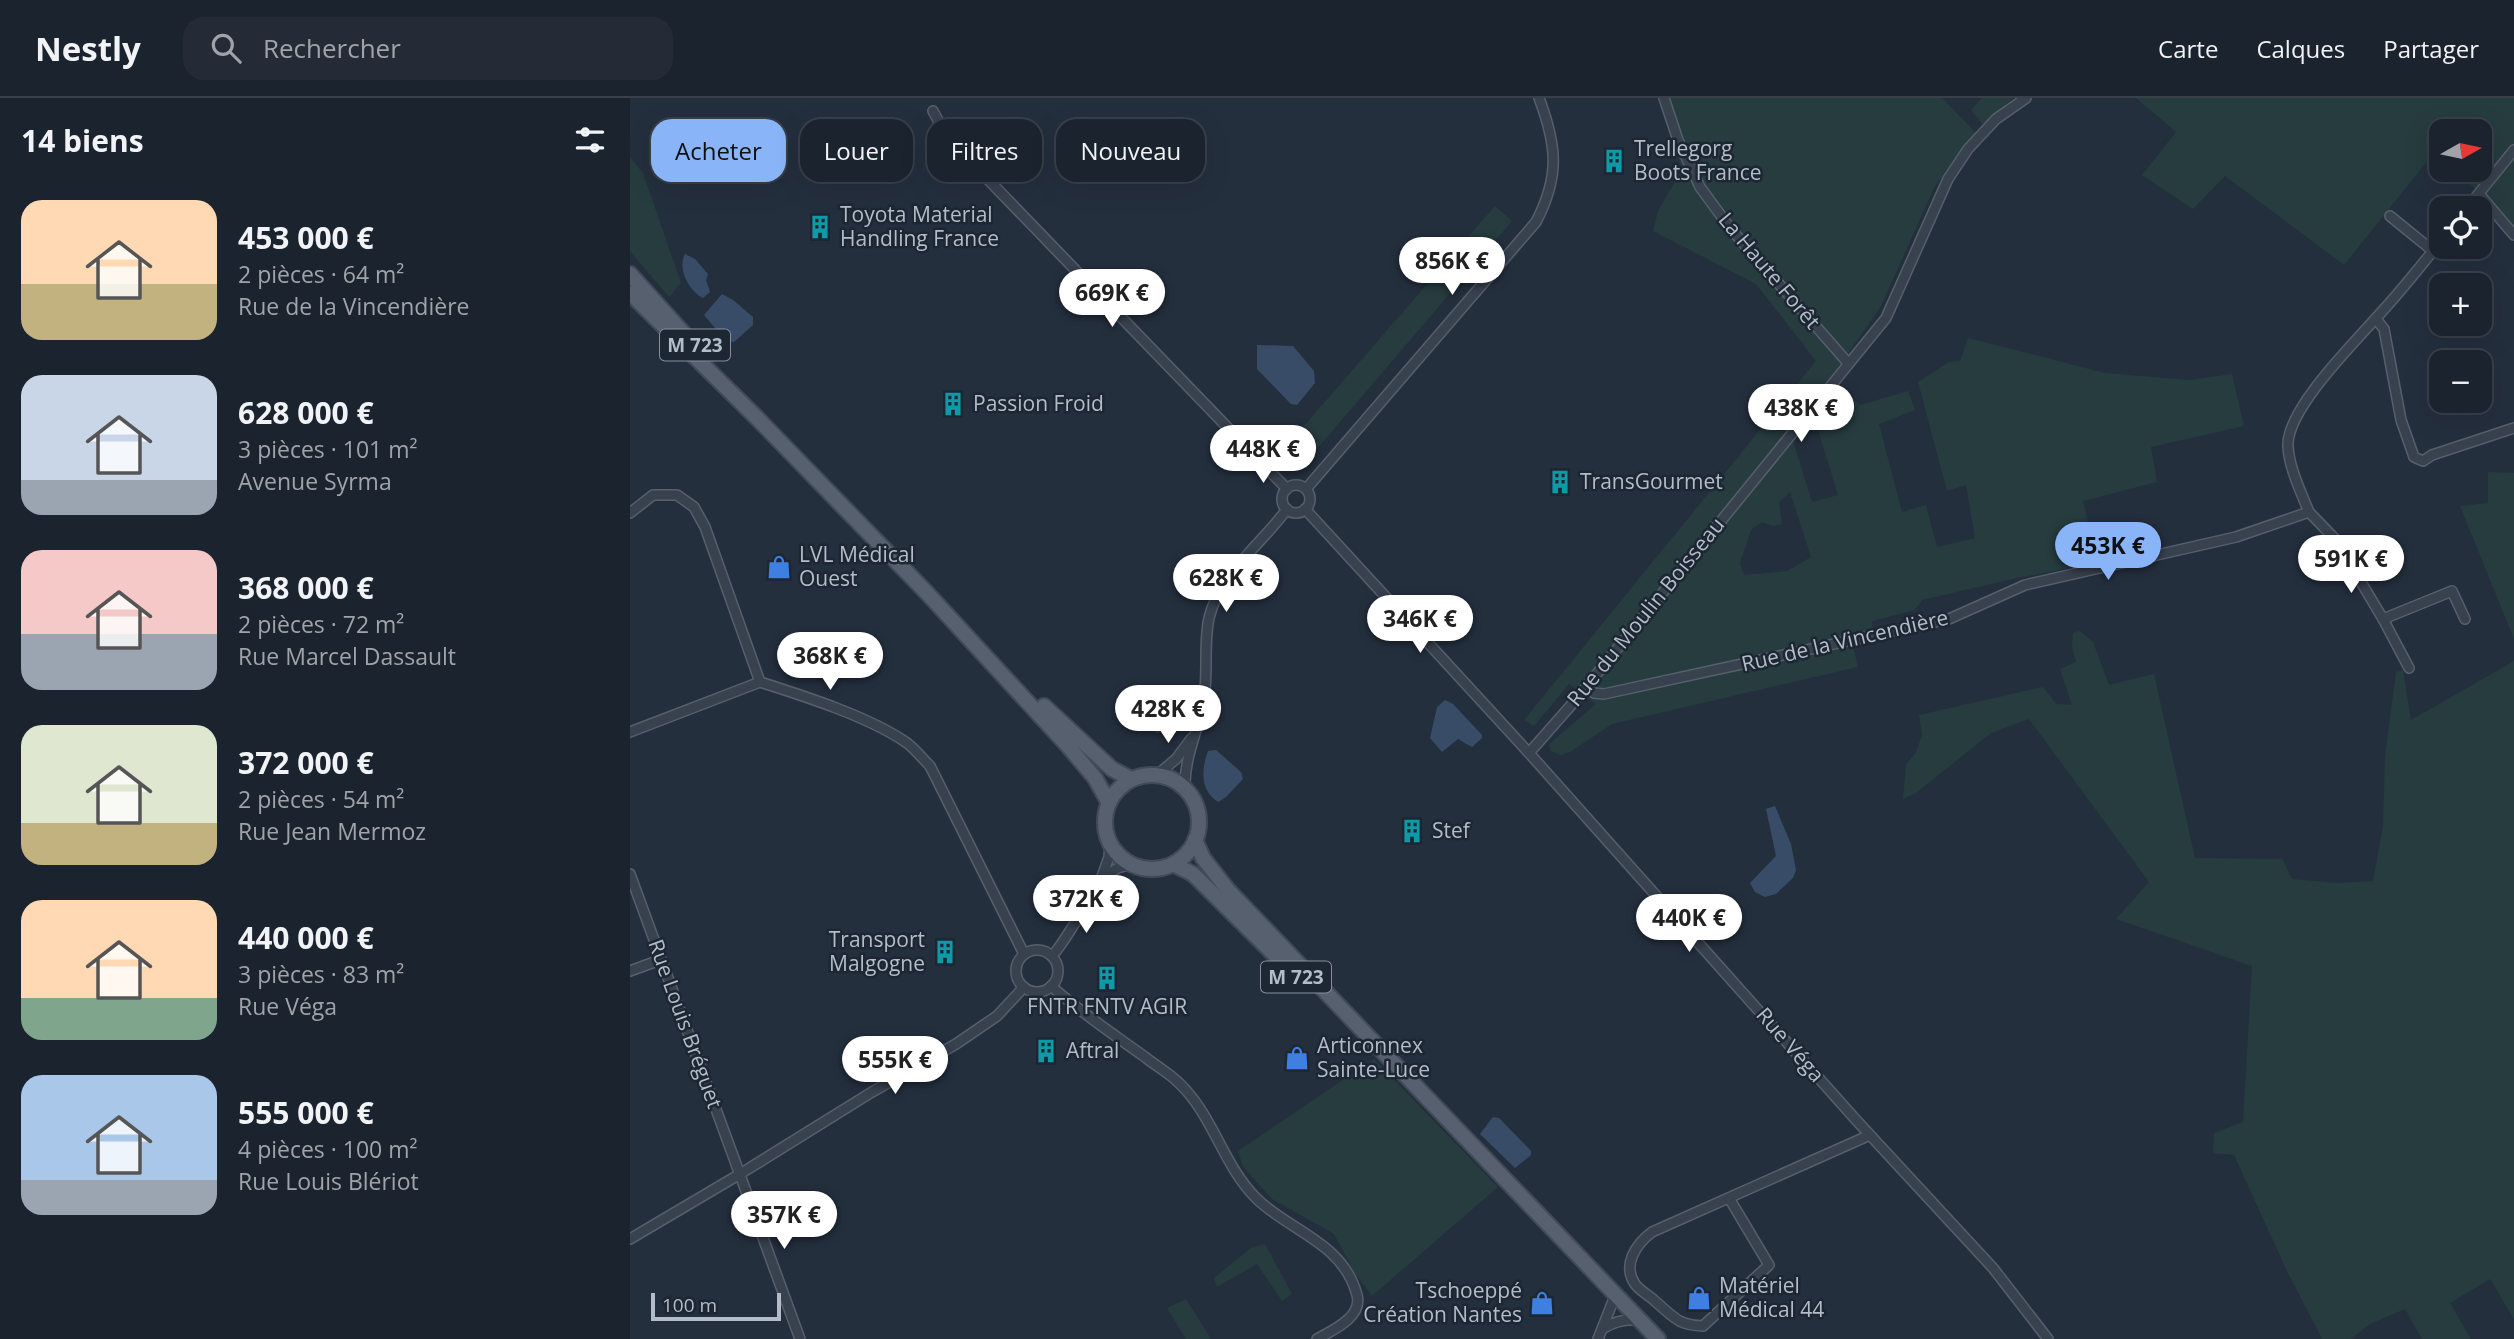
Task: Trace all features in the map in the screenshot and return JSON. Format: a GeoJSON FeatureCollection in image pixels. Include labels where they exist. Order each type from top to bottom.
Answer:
{"type":"FeatureCollection","features":[{"type":"Feature","properties":{"kind":"main road","name":"M 723"},"geometry":{"type":"LineString","coordinates":[[630,274],[736,390],[757,418]]}},
{"type":"Feature","properties":{"kind":"main road","name":"M 723"},"geometry":{"type":"LineString","coordinates":[[630,293],[757,418],[928,594],[1068,746],[1101,787],[1109,803]]}},
{"type":"Feature","properties":{"kind":"main road","name":"M 723"},"geometry":{"type":"LineString","coordinates":[[928,594],[1087,748],[1112,769],[1131,779]]}},
{"type":"Feature","properties":{"kind":"main road"},"geometry":{"type":"LineString","coordinates":[[1157,775],[1170,778],[1185,788],[1195,803],[1198,815],[1195,840],[1189,851],[1173,864],[1146,869],[1132,865],[1121,857],[1110,842],[1105,824],[1109,803],[1118,789],[1131,779],[1157,775]]}},
{"type":"Feature","properties":{"kind":"main road","name":"M 723"},"geometry":{"type":"LineString","coordinates":[[1195,840],[1203,858],[1227,890],[1658,1339]]}},
{"type":"Feature","properties":{"kind":"main road","name":"M 723"},"geometry":{"type":"LineString","coordinates":[[1173,864],[1193,874],[1360,1040],[1419,1091]]}},
{"type":"Feature","properties":{"kind":"street"},"geometry":{"type":"LineString","coordinates":[[1306,489],[1536,222],[1550,189],[1555,151],[1539,98]]}},
{"type":"Feature","properties":{"kind":"street","name":"La Haute Forêt"},"geometry":{"type":"LineString","coordinates":[[1664,98],[1678,140],[1700,187],[1730,228],[1848,363]]}},
{"type":"Feature","properties":{"kind":"street","name":"Rue du Moulin Boisseau"},"geometry":{"type":"LineString","coordinates":[[1526,750],[1586,687],[1886,318],[1948,179],[1968,149],[1996,119],[2026,98]]}},
{"type":"Feature","properties":{"kind":"street"},"geometry":{"type":"LineString","coordinates":[[933,111],[947,138],[1287,489]]}},
{"type":"Feature","properties":{"kind":"street"},"geometry":{"type":"LineString","coordinates":[[2514,150],[2479,194],[2514,235]]}},
{"type":"Feature","properties":{"kind":"street"},"geometry":{"type":"LineString","coordinates":[[2390,216],[2429,248]]}},
{"type":"Feature","properties":{"kind":"street"},"geometry":{"type":"LineString","coordinates":[[2409,668],[2384,619],[2336,540],[2309,512],[2297,483],[2288,446],[2290,429],[2302,407],[2331,369],[2429,256]]}},
{"type":"Feature","properties":{"kind":"street"},"geometry":{"type":"LineString","coordinates":[[2376,319],[2384,329],[2401,420],[2414,457],[2423,461],[2432,455],[2514,428]]}},
{"type":"Feature","properties":{"kind":"street"},"geometry":{"type":"LineString","coordinates":[[1298,485],[1306,489],[1310,501],[1306,509],[1294,512],[1287,509],[1283,497],[1287,489],[1298,485]]}},
{"type":"Feature","properties":{"kind":"street"},"geometry":{"type":"LineString","coordinates":[[630,513],[653,495],[677,495],[694,507],[705,527],[760,682]]}},
{"type":"Feature","properties":{"kind":"street"},"geometry":{"type":"LineString","coordinates":[[1185,788],[1185,767],[1205,693],[1206,635],[1216,597],[1230,575],[1287,509]]}},
{"type":"Feature","properties":{"kind":"street","name":"Rue Véga"},"geometry":{"type":"LineString","coordinates":[[1306,509],[2003,1279],[2048,1339]]}},
{"type":"Feature","properties":{"kind":"street","name":"Rue de la Vincendière"},"geometry":{"type":"LineString","coordinates":[[1586,687],[1594,693],[1604,694],[1949,620],[2025,586],[2236,537],[2309,512]]}},
{"type":"Feature","properties":{"kind":"street"},"geometry":{"type":"LineString","coordinates":[[2384,619],[2452,591],[2465,618]]}},
{"type":"Feature","properties":{"kind":"street"},"geometry":{"type":"LineString","coordinates":[[630,732],[760,682],[885,730],[909,745],[930,766],[1024,954]]}},
{"type":"Feature","properties":{"kind":"street"},"geometry":{"type":"LineString","coordinates":[[1157,775],[1177,759],[1196,732]]}},
{"type":"Feature","properties":{"kind":"street"},"geometry":{"type":"LineString","coordinates":[[1095,893],[1107,866],[1110,842]]}},
{"type":"Feature","properties":{"kind":"street"},"geometry":{"type":"LineString","coordinates":[[1052,956],[1064,943],[1095,893],[1113,871],[1132,865]]}},
{"type":"Feature","properties":{"kind":"street","name":"Rue Louis Bréguet"},"geometry":{"type":"LineString","coordinates":[[630,874],[800,1339]]}},
{"type":"Feature","properties":{"kind":"street"},"geometry":{"type":"LineString","coordinates":[[1035,950],[1052,956],[1058,972],[1051,986],[1035,992],[1024,987],[1016,971],[1024,954],[1035,950]]}},
{"type":"Feature","properties":{"kind":"street"},"geometry":{"type":"LineString","coordinates":[[630,971],[660,960]]}},
{"type":"Feature","properties":{"kind":"street"},"geometry":{"type":"LineString","coordinates":[[1051,986],[1179,1083],[1210,1126],[1235,1171],[1255,1197],[1273,1212],[1312,1236],[1347,1272],[1358,1296],[1354,1315],[1317,1339]]}},
{"type":"Feature","properties":{"kind":"street"},"geometry":{"type":"LineString","coordinates":[[630,1239],[956,1044],[997,1016],[1024,987]]}},
{"type":"Feature","properties":{"kind":"street"},"geometry":{"type":"LineString","coordinates":[[1729,1198],[1769,1265],[1703,1326],[1684,1325],[1635,1284],[1629,1269],[1641,1240],[1652,1232],[1870,1135]]}},
{"type":"Feature","properties":{"kind":"street"},"geometry":{"type":"LineString","coordinates":[[1598,1339],[1615,1296]]}},
{"type":"Feature","properties":{"kind":"street"},"geometry":{"type":"LineString","coordinates":[[1604,1328],[1629,1319],[1639,1320]]}},
{"type":"Feature","properties":{"kind":"green space"},"geometry":{"type":"Polygon","coordinates":[[[1659,98],[1942,98],[1976,133],[1935,186],[1880,308],[1841,363],[1789,428],[1812,502],[1838,495],[1814,417],[1843,387],[1860,405],[1908,391],[1915,410],[1879,424],[1902,512],[1926,505],[1937,547],[1975,538],[1966,485],[1947,491],[1918,382],[1949,362],[1960,361],[1968,338],[2105,373],[2190,380],[2232,374],[2244,426],[2151,447],[2157,482],[2083,501],[2097,563],[1922,600],[1915,610],[1872,621],[1875,640],[1853,646],[1858,667],[1612,724],[1570,752],[1560,755],[1551,751],[1549,744],[1596,704],[1569,684],[1534,726],[1524,720],[1816,361],[1756,284],[1653,231],[1658,211],[1682,170],[1659,98]],[[1790,492],[1779,502],[1782,524],[1773,526],[1762,522],[1751,530],[1740,563],[1744,575],[1787,571],[1811,557],[1790,492]]]}},
{"type":"Feature","properties":{"kind":"green space"},"geometry":{"type":"Polygon","coordinates":[[[1982,98],[2013,98],[1983,125],[1971,110],[1982,98]]]}},
{"type":"Feature","properties":{"kind":"green space"},"geometry":{"type":"Polygon","coordinates":[[[2136,98],[2514,98],[2514,230],[2492,205],[2492,196],[2484,196],[2467,182],[2492,182],[2492,119],[2429,119],[2429,159],[2344,265],[2225,176],[2193,209],[2142,175],[2176,132],[2136,98]]]}},
{"type":"Feature","properties":{"kind":"green space"},"geometry":{"type":"Polygon","coordinates":[[[630,157],[643,173],[681,283],[669,297],[630,251],[630,157]]]}},
{"type":"Feature","properties":{"kind":"green space"},"geometry":{"type":"Polygon","coordinates":[[[1495,206],[1512,221],[1310,457],[1291,441],[1495,206]]]}},
{"type":"Feature","properties":{"kind":"green space"},"geometry":{"type":"Polygon","coordinates":[[[2488,472],[2514,473],[2514,639],[2460,506],[2488,503],[2488,472]]]}},
{"type":"Feature","properties":{"kind":"green space"},"geometry":{"type":"Polygon","coordinates":[[[2080,631],[2093,642],[2109,685],[2154,674],[2195,858],[2282,859],[2292,879],[2337,883],[2373,881],[2383,826],[2385,756],[2396,672],[2403,670],[2411,720],[2514,661],[2514,1319],[2490,1279],[2450,1303],[2471,1339],[2422,1339],[2405,1309],[2370,1324],[2351,1339],[2322,1339],[2287,1271],[2234,1155],[2213,1153],[2214,1133],[2243,1122],[2252,966],[2116,919],[2149,882],[2029,719],[1991,733],[1916,793],[1903,799],[1906,765],[1916,752],[1922,735],[1919,715],[2043,687],[2056,704],[2072,705],[2060,669],[2076,662],[2072,647],[2073,633],[2080,631]]]}},
{"type":"Feature","properties":{"kind":"green space"},"geometry":{"type":"Polygon","coordinates":[[[1374,1059],[1498,1187],[1372,1296],[1354,1272],[1334,1234],[1272,1199],[1243,1167],[1238,1151],[1374,1059]]]}},
{"type":"Feature","properties":{"kind":"green space"},"geometry":{"type":"Polygon","coordinates":[[[1265,1244],[1292,1294],[1282,1301],[1257,1264],[1217,1287],[1214,1278],[1251,1248],[1265,1244]]]}},
{"type":"Feature","properties":{"kind":"green space"},"geometry":{"type":"Polygon","coordinates":[[[1186,1299],[1211,1339],[1186,1339],[1167,1308],[1186,1299]]]}},
{"type":"Feature","properties":{"kind":"water"},"geometry":{"type":"Polygon","coordinates":[[[685,254],[695,259],[708,274],[706,280],[710,292],[703,298],[693,290],[683,272],[685,254]]]}},
{"type":"Feature","properties":{"kind":"water"},"geometry":{"type":"Polygon","coordinates":[[[722,294],[753,317],[753,325],[734,342],[726,341],[704,315],[722,294]]]}},
{"type":"Feature","properties":{"kind":"water"},"geometry":{"type":"Polygon","coordinates":[[[1257,345],[1293,346],[1314,371],[1315,383],[1297,405],[1291,404],[1257,369],[1257,345]]]}},
{"type":"Feature","properties":{"kind":"water"},"geometry":{"type":"Polygon","coordinates":[[[1171,698],[1169,715],[1157,733],[1151,722],[1171,698]]]}},
{"type":"Feature","properties":{"kind":"water"},"geometry":{"type":"Polygon","coordinates":[[[1445,700],[1453,704],[1482,735],[1472,747],[1458,739],[1442,752],[1430,738],[1437,707],[1445,700]]]}},
{"type":"Feature","properties":{"kind":"water"},"geometry":{"type":"Polygon","coordinates":[[[1216,750],[1241,772],[1243,779],[1218,802],[1205,786],[1203,772],[1208,751],[1216,750]]]}},
{"type":"Feature","properties":{"kind":"water"},"geometry":{"type":"Polygon","coordinates":[[[1775,806],[1791,844],[1796,870],[1793,878],[1776,894],[1765,897],[1755,892],[1750,883],[1776,856],[1766,809],[1775,806]]]}},
{"type":"Feature","properties":{"kind":"water"},"geometry":{"type":"Polygon","coordinates":[[[1493,1117],[1499,1118],[1531,1151],[1531,1155],[1515,1168],[1480,1134],[1493,1117]]]}},
{"type":"Feature","properties":{"kind":"place","name":"Trellegorg Boots France"},"geometry":{"type":"Point","coordinates":[1614,161]}},
{"type":"Feature","properties":{"kind":"place","name":"Toyota Material Handling France"},"geometry":{"type":"Point","coordinates":[820,227]}},
{"type":"Feature","properties":{"kind":"place","name":"Passion Froid"},"geometry":{"type":"Point","coordinates":[953,404]}},
{"type":"Feature","properties":{"kind":"place","name":"TransGourmet"},"geometry":{"type":"Point","coordinates":[1560,482]}},
{"type":"Feature","properties":{"kind":"place","name":"LVL Médical Ouest"},"geometry":{"type":"Point","coordinates":[779,567]}},
{"type":"Feature","properties":{"kind":"place","name":"Stef"},"geometry":{"type":"Point","coordinates":[1412,831]}},
{"type":"Feature","properties":{"kind":"place","name":"Transport Malgogne"},"geometry":{"type":"Point","coordinates":[945,952]}},
{"type":"Feature","properties":{"kind":"place","name":"FNTR FNTV AGIR"},"geometry":{"type":"Point","coordinates":[1107,978]}},
{"type":"Feature","properties":{"kind":"place","name":"Aftral"},"geometry":{"type":"Point","coordinates":[1046,1051]}},
{"type":"Feature","properties":{"kind":"place","name":"Articonnex Sainte-Luce"},"geometry":{"type":"Point","coordinates":[1297,1058]}},
{"type":"Feature","properties":{"kind":"place","name":"Matériel Médical 44"},"geometry":{"type":"Point","coordinates":[1699,1298]}},
{"type":"Feature","properties":{"kind":"place","name":"Tschoeppé Création Nantes"},"geometry":{"type":"Point","coordinates":[1542,1303]}}]}
